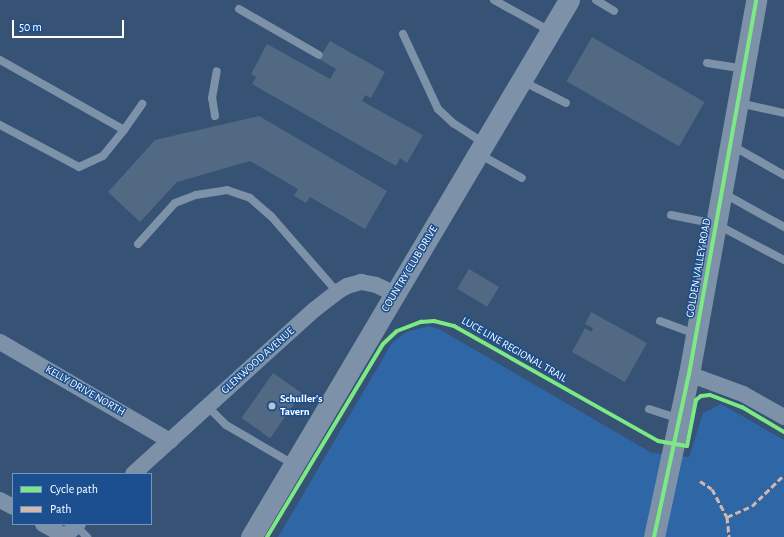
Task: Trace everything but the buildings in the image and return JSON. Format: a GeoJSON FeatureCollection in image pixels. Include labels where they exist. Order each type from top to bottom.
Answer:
{"type":"FeatureCollection","features":[{"type":"Feature","properties":{"kind":"street","name":"COUNTRY CLUB DRIVE"},"geometry":{"type":"LineString","coordinates":[[251,537],[569,0]]}},
{"type":"Feature","properties":{"kind":"street","name":"GOLDEN VALLEY ROAD"},"geometry":{"type":"LineString","coordinates":[[654,537],[697,335],[756,0]]}},
{"type":"Feature","properties":{"kind":"street","name":"GLENWOOD AVENUE"},"geometry":{"type":"LineString","coordinates":[[134,473],[314,310],[337,292],[347,286],[361,282],[376,286],[395,294]]}},
{"type":"Feature","properties":{"kind":"street","name":"KELLY DRIVE NORTH"},"geometry":{"type":"LineString","coordinates":[[0,342],[170,441]]}},
{"type":"Feature","properties":{"kind":"street"},"geometry":{"type":"LineString","coordinates":[[689,374],[743,394],[784,417]]}},
{"type":"Feature","properties":{"kind":"street"},"geometry":{"type":"LineString","coordinates":[[0,500],[12,506]]}},
{"type":"Feature","properties":{"kind":"street"},"geometry":{"type":"LineString","coordinates":[[47,525],[74,532]]}},
{"type":"Feature","properties":{"kind":"lane"},"geometry":{"type":"LineString","coordinates":[[494,0],[551,31]]}},
{"type":"Feature","properties":{"kind":"lane"},"geometry":{"type":"LineString","coordinates":[[596,0],[614,10]]}},
{"type":"Feature","properties":{"kind":"lane"},"geometry":{"type":"LineString","coordinates":[[239,9],[319,55]]}},
{"type":"Feature","properties":{"kind":"lane"},"geometry":{"type":"LineString","coordinates":[[403,34],[438,109],[481,148],[522,178]]}},
{"type":"Feature","properties":{"kind":"lane"},"geometry":{"type":"LineString","coordinates":[[0,60],[124,130]]}},
{"type":"Feature","properties":{"kind":"lane"},"geometry":{"type":"LineString","coordinates":[[707,63],[744,69]]}},
{"type":"Feature","properties":{"kind":"lane"},"geometry":{"type":"LineString","coordinates":[[215,116],[212,98],[217,71]]}},
{"type":"Feature","properties":{"kind":"lane"},"geometry":{"type":"LineString","coordinates":[[521,81],[566,102]]}},
{"type":"Feature","properties":{"kind":"lane"},"geometry":{"type":"LineString","coordinates":[[738,103],[784,112]]}},
{"type":"Feature","properties":{"kind":"lane"},"geometry":{"type":"LineString","coordinates":[[0,125],[79,168],[103,156],[124,130],[142,104]]}},
{"type":"Feature","properties":{"kind":"lane"},"geometry":{"type":"LineString","coordinates":[[730,145],[784,175]]}},
{"type":"Feature","properties":{"kind":"lane"},"geometry":{"type":"LineString","coordinates":[[138,244],[175,203],[196,195],[227,190],[250,198],[271,216],[337,292]]}},
{"type":"Feature","properties":{"kind":"lane"},"geometry":{"type":"LineString","coordinates":[[722,193],[784,227]]}},
{"type":"Feature","properties":{"kind":"lane"},"geometry":{"type":"LineString","coordinates":[[671,215],[716,224],[784,260]]}},
{"type":"Feature","properties":{"kind":"lane"},"geometry":{"type":"LineString","coordinates":[[660,321],[697,335]]}},
{"type":"Feature","properties":{"kind":"lane"},"geometry":{"type":"LineString","coordinates":[[208,407],[226,425],[294,464]]}},
{"type":"Feature","properties":{"kind":"lane"},"geometry":{"type":"LineString","coordinates":[[649,409],[679,419]]}},
{"type":"Feature","properties":{"kind":"shaded area"},"geometry":{"type":"Polygon","coordinates":[[[429,326],[439,329],[652,453],[689,457],[703,413],[721,404],[784,440],[784,537],[278,537],[392,343],[406,332],[429,326]]]}},
{"type":"Feature","properties":{"kind":"marked path"},"geometry":{"type":"LineString","coordinates":[[727,517],[752,506],[784,475]]}},
{"type":"Feature","properties":{"kind":"marked path"},"geometry":{"type":"LineString","coordinates":[[700,481],[712,489],[727,517],[729,537]]}},
{"type":"Feature","properties":{"kind":"cycle path"},"geometry":{"type":"LineString","coordinates":[[654,537],[689,374],[756,0]]}},
{"type":"Feature","properties":{"kind":"cycle path","name":"LUCE LINE REGIONAL TRAIL"},"geometry":{"type":"LineString","coordinates":[[267,537],[383,344],[397,331],[421,322],[434,321],[454,326],[658,441],[687,446],[696,400],[701,396],[710,395],[742,407],[784,432]]}},
{"type":"Feature","properties":{"kind":"place","name":"Schuller's Tavern"},"geometry":{"type":"Point","coordinates":[272,406]}}]}
